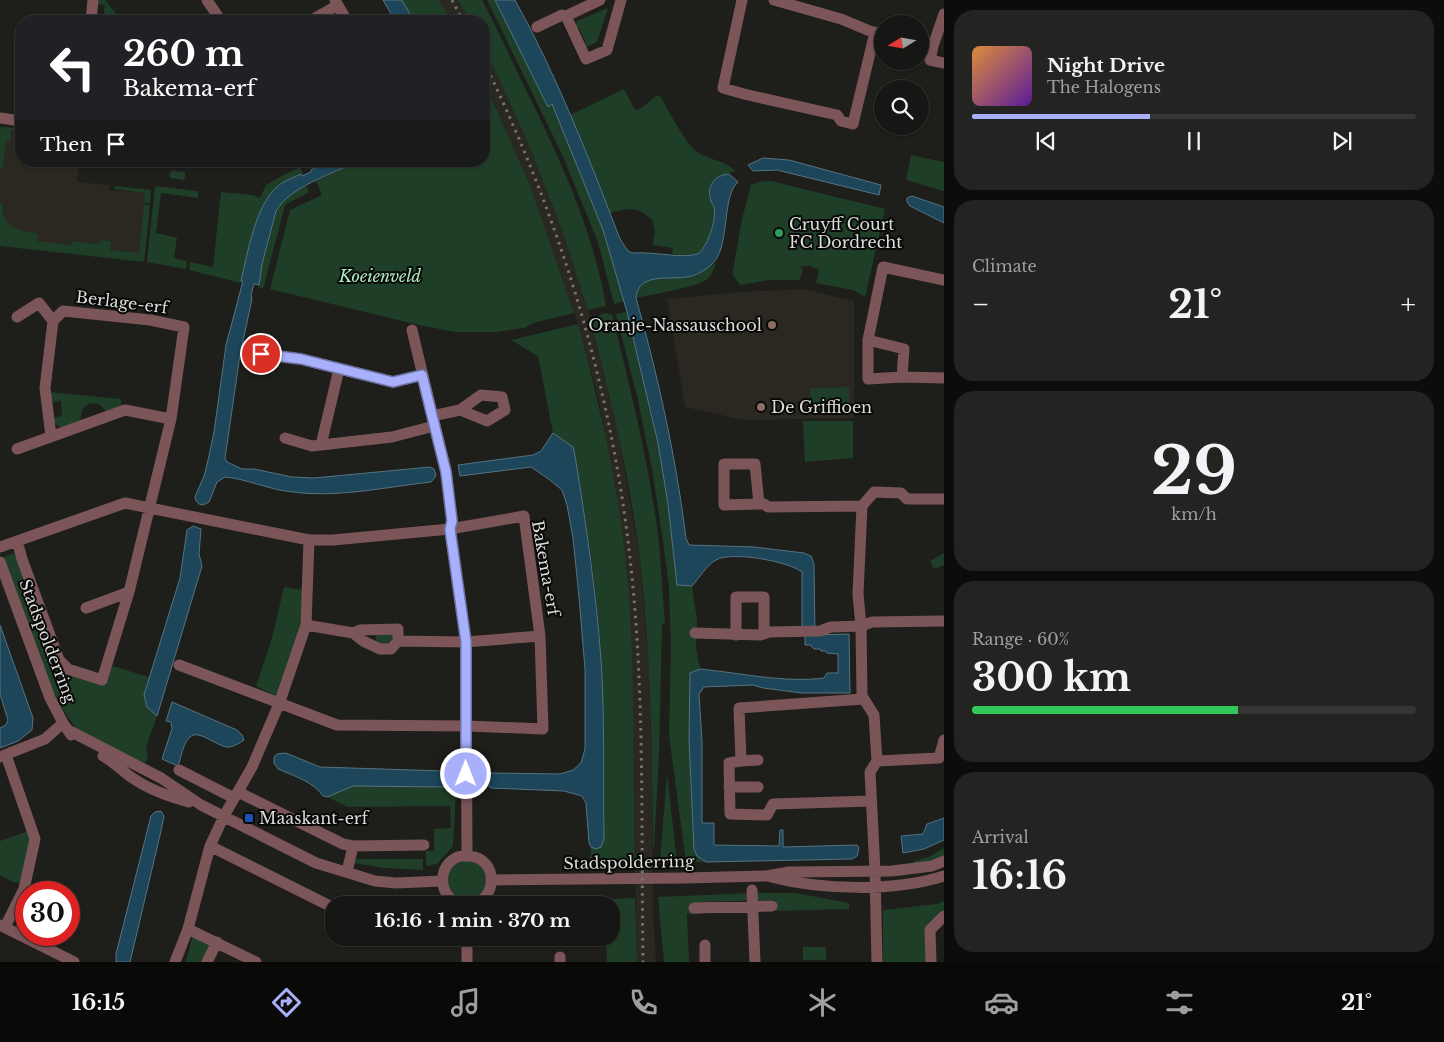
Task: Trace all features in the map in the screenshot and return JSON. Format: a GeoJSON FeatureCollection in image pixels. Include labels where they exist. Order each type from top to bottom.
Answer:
{"type":"FeatureCollection","features":[{"type":"Feature","properties":{"kind":"street"},"geometry":{"type":"LineString","coordinates":[[92,15],[94,0]]}},
{"type":"Feature","properties":{"kind":"street"},"geometry":{"type":"LineString","coordinates":[[207,0],[218,15]]}},
{"type":"Feature","properties":{"kind":"street"},"geometry":{"type":"LineString","coordinates":[[537,27],[600,0]]}},
{"type":"Feature","properties":{"kind":"street"},"geometry":{"type":"LineString","coordinates":[[566,16],[586,59],[607,50],[621,0]]}},
{"type":"Feature","properties":{"kind":"street"},"geometry":{"type":"LineString","coordinates":[[742,0],[723,88],[836,115],[841,121],[853,124],[874,51]]}},
{"type":"Feature","properties":{"kind":"street"},"geometry":{"type":"LineString","coordinates":[[774,0],[841,19],[874,32]]}},
{"type":"Feature","properties":{"kind":"street"},"geometry":{"type":"LineString","coordinates":[[319,15],[337,3],[344,15]]}},
{"type":"Feature","properties":{"kind":"street"},"geometry":{"type":"LineString","coordinates":[[944,14],[930,60],[944,63]]}},
{"type":"Feature","properties":{"kind":"street"},"geometry":{"type":"LineString","coordinates":[[0,118],[15,120]]}},
{"type":"Feature","properties":{"kind":"street"},"geometry":{"type":"LineString","coordinates":[[944,280],[883,267],[872,303],[868,340],[868,379],[902,377],[944,378]]}},
{"type":"Feature","properties":{"kind":"street"},"geometry":{"type":"LineString","coordinates":[[17,316],[38,303],[53,321],[45,388],[51,436]]}},
{"type":"Feature","properties":{"kind":"street","name":"Berlage-erf"},"geometry":{"type":"LineString","coordinates":[[17,541],[59,660],[68,669],[102,680],[129,592],[171,419],[184,327],[150,320],[63,311],[53,321]]}},
{"type":"Feature","properties":{"kind":"street"},"geometry":{"type":"LineString","coordinates":[[412,330],[446,472],[452,521],[450,529],[466,642],[467,856]]}},
{"type":"Feature","properties":{"kind":"street"},"geometry":{"type":"LineString","coordinates":[[868,340],[904,348],[902,377]]}},
{"type":"Feature","properties":{"kind":"street"},"geometry":{"type":"LineString","coordinates":[[261,354],[301,359],[393,382],[422,375]]}},
{"type":"Feature","properties":{"kind":"street"},"geometry":{"type":"LineString","coordinates":[[321,445],[339,369]]}},
{"type":"Feature","properties":{"kind":"street"},"geometry":{"type":"LineString","coordinates":[[17,449],[125,410],[171,419]]}},
{"type":"Feature","properties":{"kind":"street"},"geometry":{"type":"LineString","coordinates":[[285,438],[312,446],[392,437],[460,410]]}},
{"type":"Feature","properties":{"kind":"street"},"geometry":{"type":"LineString","coordinates":[[759,504],[755,464],[724,464],[724,505],[764,504],[768,508],[862,506]]}},
{"type":"Feature","properties":{"kind":"street"},"geometry":{"type":"LineString","coordinates":[[877,962],[876,887],[870,772],[877,761],[874,715],[862,696],[861,626],[858,594],[862,506],[874,492],[901,493],[907,498],[944,499]]}},
{"type":"Feature","properties":{"kind":"street"},"geometry":{"type":"LineString","coordinates":[[0,547],[125,503],[150,506]]}},
{"type":"Feature","properties":{"kind":"street","name":"Bakema-erf"},"geometry":{"type":"LineString","coordinates":[[150,506],[222,523],[309,540],[333,540],[450,529],[524,516],[540,636],[544,729],[467,726],[337,725],[179,666]]}},
{"type":"Feature","properties":{"kind":"street"},"geometry":{"type":"LineString","coordinates":[[175,962],[188,928],[210,846],[224,816],[252,767],[279,704],[306,625],[309,540]]}},
{"type":"Feature","properties":{"kind":"street","name":"Stadspolderring"},"geometry":{"type":"LineString","coordinates":[[0,562],[50,698],[65,727],[79,744],[114,762],[131,777],[176,798],[201,805],[316,863],[375,881],[396,883],[442,881]]}},
{"type":"Feature","properties":{"kind":"street"},"geometry":{"type":"LineString","coordinates":[[86,608],[129,592]]}},
{"type":"Feature","properties":{"kind":"street"},"geometry":{"type":"LineString","coordinates":[[736,634],[736,597],[764,597],[764,634]]}},
{"type":"Feature","properties":{"kind":"street"},"geometry":{"type":"LineString","coordinates":[[695,634],[764,634],[769,632],[810,631],[831,627],[861,626],[872,622],[944,622]]}},
{"type":"Feature","properties":{"kind":"street","name":"Bakema-erf"},"geometry":{"type":"LineString","coordinates":[[306,625],[350,632],[398,629],[398,641],[391,649],[380,649],[350,632]]}},
{"type":"Feature","properties":{"kind":"street","name":"Bakema-erf"},"geometry":{"type":"LineString","coordinates":[[398,641],[466,642],[540,636]]}},
{"type":"Feature","properties":{"kind":"street"},"geometry":{"type":"LineString","coordinates":[[741,761],[739,708],[863,699]]}},
{"type":"Feature","properties":{"kind":"street"},"geometry":{"type":"LineString","coordinates":[[65,727],[45,739],[3,756],[35,839],[24,890],[3,926],[50,956],[74,962]]}},
{"type":"Feature","properties":{"kind":"street"},"geometry":{"type":"LineString","coordinates":[[877,761],[939,758],[944,740]]}},
{"type":"Feature","properties":{"kind":"street"},"geometry":{"type":"LineString","coordinates":[[758,760],[729,762],[730,814],[767,814],[772,804],[871,801]]}},
{"type":"Feature","properties":{"kind":"street"},"geometry":{"type":"LineString","coordinates":[[179,770],[343,844],[353,846],[424,845]]}},
{"type":"Feature","properties":{"kind":"street"},"geometry":{"type":"LineString","coordinates":[[730,787],[758,787]]}},
{"type":"Feature","properties":{"kind":"street"},"geometry":{"type":"LineString","coordinates":[[210,846],[325,904]]}},
{"type":"Feature","properties":{"kind":"street"},"geometry":{"type":"LineString","coordinates":[[347,872],[353,846]]}},
{"type":"Feature","properties":{"kind":"street"},"geometry":{"type":"LineString","coordinates":[[449,896],[442,881],[443,873],[449,863],[459,857],[467,856],[477,858],[490,871],[492,880],[486,896]]}},
{"type":"Feature","properties":{"kind":"street","name":"Stadspolderring"},"geometry":{"type":"LineString","coordinates":[[492,880],[766,876],[789,872],[875,871],[932,866],[944,861]]}},
{"type":"Feature","properties":{"kind":"street","name":"Stadspolderring"},"geometry":{"type":"LineString","coordinates":[[766,876],[788,882],[876,887],[930,880],[944,876]]}},
{"type":"Feature","properties":{"kind":"street"},"geometry":{"type":"LineString","coordinates":[[752,890],[755,962]]}},
{"type":"Feature","properties":{"kind":"street"},"geometry":{"type":"LineString","coordinates":[[694,908],[772,906]]}},
{"type":"Feature","properties":{"kind":"street"},"geometry":{"type":"LineString","coordinates":[[931,962],[930,930],[944,916]]}},
{"type":"Feature","properties":{"kind":"street"},"geometry":{"type":"LineString","coordinates":[[188,928],[256,962]]}},
{"type":"Feature","properties":{"kind":"street"},"geometry":{"type":"LineString","coordinates":[[207,962],[217,942]]}},
{"type":"Feature","properties":{"kind":"street"},"geometry":{"type":"LineString","coordinates":[[467,946],[467,962]]}},
{"type":"Feature","properties":{"kind":"street"},"geometry":{"type":"LineString","coordinates":[[705,946],[705,962]]}},
{"type":"Feature","properties":{"kind":"shaded area"},"geometry":{"type":"Polygon","coordinates":[[[439,0],[458,0],[467,15],[448,15],[439,0]]]}},
{"type":"Feature","properties":{"kind":"shaded area"},"geometry":{"type":"Polygon","coordinates":[[[490,59],[527,141],[562,230],[586,303],[616,419],[640,558],[649,666],[653,913],[656,962],[637,962],[627,572],[615,488],[598,397],[578,324],[530,185],[490,95],[490,59]]]}},
{"type":"Feature","properties":{"kind":"shaded area"},"geometry":{"type":"Polygon","coordinates":[[[11,130],[15,130],[15,167],[78,167],[77,182],[110,185],[110,190],[145,193],[139,253],[110,250],[110,241],[100,240],[99,244],[73,241],[72,245],[37,241],[37,233],[20,231],[10,226],[4,217],[3,203],[0,203],[0,167],[3,167],[6,141],[11,130]]]}},
{"type":"Feature","properties":{"kind":"shaded area"},"geometry":{"type":"Polygon","coordinates":[[[803,289],[854,301],[854,418],[743,420],[685,407],[667,299],[740,292],[803,289]]]}},
{"type":"Feature","properties":{"kind":"green space"},"geometry":{"type":"Polygon","coordinates":[[[96,0],[105,0],[117,15],[104,15],[105,5],[97,4],[96,0]]]}},
{"type":"Feature","properties":{"kind":"green space"},"geometry":{"type":"Polygon","coordinates":[[[402,0],[439,0],[448,15],[411,15],[402,0]]]}},
{"type":"Feature","properties":{"kind":"green space"},"geometry":{"type":"Polygon","coordinates":[[[458,0],[482,0],[490,15],[467,15],[458,0]]]}},
{"type":"Feature","properties":{"kind":"green space"},"geometry":{"type":"Polygon","coordinates":[[[487,0],[495,0],[548,106],[552,103],[603,230],[624,301],[614,304],[598,242],[560,150],[487,0]]]}},
{"type":"Feature","properties":{"kind":"green space"},"geometry":{"type":"Polygon","coordinates":[[[608,8],[597,42],[586,47],[579,28],[575,26],[577,21],[608,8]]]}},
{"type":"Feature","properties":{"kind":"green space"},"geometry":{"type":"Polygon","coordinates":[[[490,16],[564,170],[593,250],[606,306],[588,310],[562,230],[527,141],[490,59],[490,16]]]}},
{"type":"Feature","properties":{"kind":"green space"},"geometry":{"type":"Polygon","coordinates":[[[624,89],[635,110],[641,108],[658,95],[661,97],[688,142],[697,152],[736,171],[724,175],[709,191],[715,214],[709,238],[703,249],[699,252],[688,255],[672,254],[673,248],[653,245],[655,231],[653,221],[643,213],[628,209],[610,213],[570,115],[624,89]]]}},
{"type":"Feature","properties":{"kind":"green space","name":"Koeienveld"},"geometry":{"type":"Polygon","coordinates":[[[490,95],[530,185],[574,313],[533,323],[524,328],[497,332],[457,332],[423,326],[270,289],[290,210],[322,195],[316,181],[346,167],[490,167],[490,95]]]}},
{"type":"Feature","properties":{"kind":"green space"},"geometry":{"type":"Polygon","coordinates":[[[0,127],[15,128],[15,130],[11,130],[10,141],[6,141],[3,168],[0,167],[0,127]]]}},
{"type":"Feature","properties":{"kind":"green space"},"geometry":{"type":"Polygon","coordinates":[[[911,155],[944,162],[944,191],[906,180],[911,155]]]}},
{"type":"Feature","properties":{"kind":"green space"},"geometry":{"type":"Polygon","coordinates":[[[300,167],[303,173],[277,186],[248,249],[241,283],[189,270],[190,262],[213,267],[221,192],[253,195],[260,198],[266,185],[300,167]]]}},
{"type":"Feature","properties":{"kind":"green space"},"geometry":{"type":"Polygon","coordinates":[[[171,171],[185,172],[185,178],[183,180],[171,178],[169,176],[171,171]]]}},
{"type":"Feature","properties":{"kind":"green space"},"geometry":{"type":"Polygon","coordinates":[[[771,181],[885,209],[865,297],[853,290],[816,283],[819,269],[812,268],[811,265],[800,267],[803,270],[799,280],[770,280],[740,285],[733,275],[733,270],[742,219],[751,185],[758,182],[771,181]]]}},
{"type":"Feature","properties":{"kind":"green space"},"geometry":{"type":"Polygon","coordinates":[[[114,186],[151,190],[150,203],[144,203],[145,193],[114,189],[114,186]]]}},
{"type":"Feature","properties":{"kind":"green space"},"geometry":{"type":"Polygon","coordinates":[[[155,186],[198,191],[198,198],[161,193],[156,233],[177,238],[174,258],[187,261],[186,269],[147,262],[155,186]]]}},
{"type":"Feature","properties":{"kind":"green space"},"geometry":{"type":"Polygon","coordinates":[[[306,186],[309,192],[285,205],[264,286],[263,288],[258,287],[266,244],[276,210],[286,197],[306,186]]]}},
{"type":"Feature","properties":{"kind":"green space"},"geometry":{"type":"Polygon","coordinates":[[[0,203],[3,203],[3,211],[8,223],[12,227],[23,231],[38,233],[37,241],[72,245],[72,241],[99,244],[100,240],[111,241],[110,250],[139,253],[144,204],[150,205],[144,262],[0,246],[0,203]]]}},
{"type":"Feature","properties":{"kind":"green space"},"geometry":{"type":"Polygon","coordinates":[[[716,263],[710,276],[700,283],[636,298],[638,289],[643,283],[658,278],[692,276],[716,263]]]}},
{"type":"Feature","properties":{"kind":"green space"},"geometry":{"type":"Polygon","coordinates":[[[627,312],[658,443],[668,504],[677,584],[692,586],[697,621],[696,648],[700,669],[690,673],[690,761],[694,849],[697,856],[706,862],[686,862],[669,735],[671,648],[669,587],[652,469],[638,400],[616,314],[627,312]]]}},
{"type":"Feature","properties":{"kind":"green space"},"geometry":{"type":"Polygon","coordinates":[[[605,313],[612,315],[631,392],[647,468],[659,546],[665,623],[662,624],[659,756],[654,847],[649,667],[640,559],[631,498],[619,438],[590,319],[605,313]]]}},
{"type":"Feature","properties":{"kind":"green space"},"geometry":{"type":"Polygon","coordinates":[[[578,324],[608,447],[624,542],[632,645],[635,862],[590,861],[591,847],[596,849],[604,839],[602,683],[594,580],[587,526],[573,447],[553,433],[538,356],[511,340],[578,324]]]}},
{"type":"Feature","properties":{"kind":"green space"},"geometry":{"type":"Polygon","coordinates":[[[849,387],[850,412],[811,413],[810,388],[849,387]]]}},
{"type":"Feature","properties":{"kind":"green space"},"geometry":{"type":"Polygon","coordinates":[[[49,392],[121,399],[121,406],[106,411],[99,404],[95,403],[85,406],[81,420],[61,428],[52,421],[55,417],[62,416],[61,401],[53,402],[50,399],[49,392]]]}},
{"type":"Feature","properties":{"kind":"green space"},"geometry":{"type":"Polygon","coordinates":[[[803,421],[853,421],[853,458],[805,462],[803,421]]]}},
{"type":"Feature","properties":{"kind":"green space"},"geometry":{"type":"Polygon","coordinates":[[[14,553],[56,662],[108,679],[112,666],[149,677],[145,699],[148,707],[157,716],[146,747],[148,758],[144,764],[76,728],[63,710],[48,682],[2,558],[14,553]]]}},
{"type":"Feature","properties":{"kind":"green space"},"geometry":{"type":"Polygon","coordinates":[[[944,553],[944,565],[934,569],[930,561],[944,553]]]}},
{"type":"Feature","properties":{"kind":"green space"},"geometry":{"type":"Polygon","coordinates":[[[284,587],[303,590],[300,627],[277,696],[256,686],[272,638],[284,587]]]}},
{"type":"Feature","properties":{"kind":"green space"},"geometry":{"type":"Polygon","coordinates":[[[375,631],[395,631],[395,640],[382,647],[376,640],[375,631]]]}},
{"type":"Feature","properties":{"kind":"green space"},"geometry":{"type":"Polygon","coordinates":[[[667,773],[677,862],[660,862],[667,773]]]}},
{"type":"Feature","properties":{"kind":"green space"},"geometry":{"type":"Polygon","coordinates":[[[457,774],[453,846],[437,864],[426,866],[426,851],[434,851],[434,829],[451,828],[450,806],[348,807],[327,797],[353,786],[444,787],[457,774]]]}},
{"type":"Feature","properties":{"kind":"green space"},"geometry":{"type":"Polygon","coordinates":[[[28,831],[31,841],[21,881],[13,882],[0,875],[0,841],[28,831]]]}},
{"type":"Feature","properties":{"kind":"green space"},"geometry":{"type":"Polygon","coordinates":[[[944,848],[944,857],[915,867],[914,861],[929,857],[944,848]]]}},
{"type":"Feature","properties":{"kind":"green space"},"geometry":{"type":"Polygon","coordinates":[[[355,859],[423,859],[423,870],[384,868],[354,863],[355,859]]]}},
{"type":"Feature","properties":{"kind":"green space"},"geometry":{"type":"Polygon","coordinates":[[[460,862],[474,862],[481,866],[485,873],[485,887],[478,896],[456,896],[449,887],[449,873],[453,866],[460,862]]]}},
{"type":"Feature","properties":{"kind":"green space"},"geometry":{"type":"Polygon","coordinates":[[[796,893],[849,903],[849,909],[776,911],[775,900],[700,902],[700,914],[687,914],[689,962],[664,962],[658,897],[796,893]]]}},
{"type":"Feature","properties":{"kind":"green space"},"geometry":{"type":"Polygon","coordinates":[[[620,898],[635,898],[637,962],[607,962],[606,946],[620,946],[620,898]]]}},
{"type":"Feature","properties":{"kind":"green space"},"geometry":{"type":"Polygon","coordinates":[[[944,901],[944,910],[926,931],[926,962],[883,962],[883,910],[937,904],[944,901]]]}},
{"type":"Feature","properties":{"kind":"green space"},"geometry":{"type":"Polygon","coordinates":[[[194,937],[210,945],[203,962],[186,962],[192,938],[194,937]]]}},
{"type":"Feature","properties":{"kind":"green space"},"geometry":{"type":"Polygon","coordinates":[[[803,947],[826,947],[826,960],[803,960],[803,947]]]}},
{"type":"Feature","properties":{"kind":"water"},"geometry":{"type":"Polygon","coordinates":[[[383,0],[402,0],[411,15],[392,15],[383,0]]]}},
{"type":"Feature","properties":{"kind":"water"},"geometry":{"type":"Polygon","coordinates":[[[495,0],[515,0],[545,58],[572,118],[620,239],[628,251],[632,253],[675,255],[697,254],[708,240],[713,226],[715,213],[710,196],[712,183],[715,179],[729,174],[738,182],[729,199],[721,247],[711,265],[699,273],[690,276],[656,279],[642,284],[636,298],[666,417],[686,538],[689,545],[754,547],[804,553],[811,556],[814,564],[815,635],[849,634],[850,693],[802,693],[753,685],[704,687],[699,694],[702,742],[702,823],[714,823],[714,845],[779,846],[780,830],[783,830],[783,847],[857,845],[859,848],[857,856],[852,859],[706,862],[697,856],[694,849],[689,739],[690,673],[700,669],[778,678],[824,678],[827,673],[838,673],[838,654],[827,653],[820,649],[814,649],[810,645],[805,645],[805,627],[802,627],[802,572],[795,568],[759,558],[723,557],[709,565],[692,586],[677,585],[668,504],[658,443],[627,312],[603,230],[552,104],[548,107],[495,0]]]}},
{"type":"Feature","properties":{"kind":"water"},"geometry":{"type":"Polygon","coordinates":[[[763,158],[789,160],[881,185],[879,195],[777,170],[753,171],[748,165],[763,158]]]}},
{"type":"Feature","properties":{"kind":"water"},"geometry":{"type":"Polygon","coordinates":[[[317,167],[345,167],[301,188],[282,202],[276,211],[262,264],[259,285],[254,284],[251,295],[252,299],[240,355],[225,458],[227,462],[242,469],[254,469],[292,477],[314,478],[430,467],[434,469],[436,476],[431,482],[327,494],[284,491],[225,477],[217,482],[209,502],[203,505],[199,504],[195,497],[207,465],[214,432],[226,345],[243,281],[241,281],[253,231],[263,205],[279,185],[301,174],[302,176],[311,172],[317,167]]]}},
{"type":"Feature","properties":{"kind":"water"},"geometry":{"type":"Polygon","coordinates":[[[912,196],[944,207],[944,223],[910,206],[907,198],[912,196]]]}},
{"type":"Feature","properties":{"kind":"water"},"geometry":{"type":"Polygon","coordinates":[[[553,433],[573,447],[587,532],[596,609],[603,704],[604,839],[601,847],[596,849],[591,847],[589,843],[586,803],[582,796],[564,791],[491,788],[486,784],[485,777],[491,773],[560,774],[573,770],[581,763],[585,749],[585,669],[579,597],[573,538],[567,505],[562,490],[531,467],[460,476],[458,465],[533,455],[541,451],[553,433]]]}},
{"type":"Feature","properties":{"kind":"water"},"geometry":{"type":"Polygon","coordinates":[[[193,526],[201,529],[199,554],[202,566],[157,716],[147,707],[144,695],[180,578],[187,530],[193,526]]]}},
{"type":"Feature","properties":{"kind":"water"},"geometry":{"type":"Polygon","coordinates":[[[0,625],[33,718],[32,730],[18,741],[0,748],[0,728],[6,725],[8,720],[0,694],[0,625]]]}},
{"type":"Feature","properties":{"kind":"water"},"geometry":{"type":"Polygon","coordinates":[[[172,702],[237,730],[244,740],[234,746],[225,747],[204,737],[194,735],[186,743],[178,766],[162,759],[172,729],[171,722],[166,721],[172,702]]]}},
{"type":"Feature","properties":{"kind":"water"},"geometry":{"type":"Polygon","coordinates":[[[286,753],[320,767],[444,771],[444,787],[353,786],[327,797],[296,776],[278,769],[274,763],[274,757],[277,754],[286,753]]]}},
{"type":"Feature","properties":{"kind":"water"},"geometry":{"type":"Polygon","coordinates":[[[161,811],[164,816],[161,831],[130,962],[116,962],[116,954],[151,816],[155,812],[161,811]]]}},
{"type":"Feature","properties":{"kind":"water"},"geometry":{"type":"Polygon","coordinates":[[[944,818],[944,840],[924,849],[903,853],[901,836],[923,834],[927,824],[944,818]]]}},
{"type":"Feature","properties":{"kind":"railway"},"geometry":{"type":"LineString","coordinates":[[452,0],[460,15]]}},
{"type":"Feature","properties":{"kind":"railway"},"geometry":{"type":"LineString","coordinates":[[490,75],[536,181],[559,242],[595,366],[610,429],[621,493],[635,608],[640,709],[643,962]]}},
{"type":"Feature","properties":{"kind":"place","name":"Cruyff Court FC Dordrecht"},"geometry":{"type":"Point","coordinates":[779,233]}},
{"type":"Feature","properties":{"kind":"place","name":"Oranje-Nassauschool"},"geometry":{"type":"Point","coordinates":[772,325]}},
{"type":"Feature","properties":{"kind":"place","name":"De Griffioen"},"geometry":{"type":"Point","coordinates":[761,407]}},
{"type":"Feature","properties":{"kind":"place","name":"Maaskant-erf"},"geometry":{"type":"Point","coordinates":[249,818]}},
{"type":"Feature","properties":{"kind":"route"},"geometry":{"type":"LineString","coordinates":[[261,354],[301,359],[393,382],[422,375],[446,472],[452,521],[450,529],[466,642],[466,774]]}}]}
